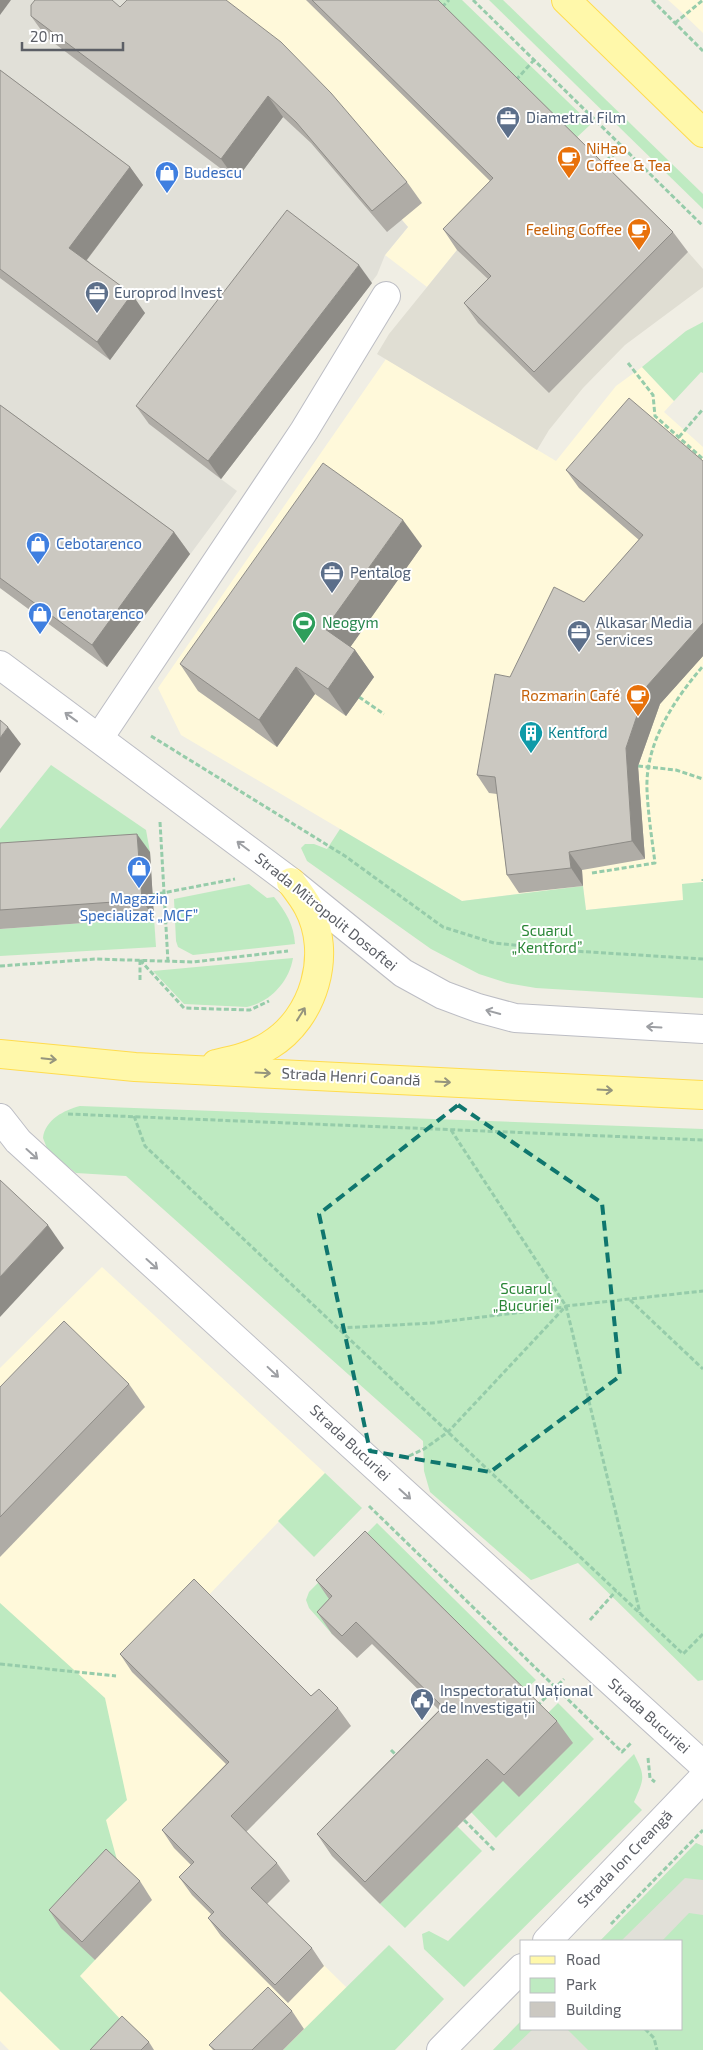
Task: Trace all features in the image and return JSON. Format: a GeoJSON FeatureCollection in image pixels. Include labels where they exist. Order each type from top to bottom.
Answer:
{"type":"FeatureCollection","features":[{"type":"Feature","properties":{"kind":"main road"},"geometry":{"type":"LineString","coordinates":[[566,0],[703,133]]}},
{"type":"Feature","properties":{"kind":"main road"},"geometry":{"type":"LineString","coordinates":[[182,1069],[241,1058],[270,1045],[294,1025],[310,999],[319,969],[318,938],[309,908],[291,882]]}},
{"type":"Feature","properties":{"kind":"main road","name":"Strada Henri Coandă"},"geometry":{"type":"LineString","coordinates":[[0,1054],[136,1067],[703,1094]]}},
{"type":"Feature","properties":{"kind":"street"},"geometry":{"type":"LineString","coordinates":[[99,738],[304,432],[386,296]]}},
{"type":"Feature","properties":{"kind":"street","name":"Strada Mitropolit Dosoftei"},"geometry":{"type":"LineString","coordinates":[[0,665],[291,882],[403,973],[443,995],[478,1008],[515,1018],[703,1029]]}},
{"type":"Feature","properties":{"kind":"street","name":"Strada Bucuriei"},"geometry":{"type":"LineString","coordinates":[[0,1118],[18,1141],[703,1765]]}},
{"type":"Feature","properties":{"kind":"street","name":"Strada Ion Creangă"},"geometry":{"type":"LineString","coordinates":[[548,1940],[703,1778]]}},
{"type":"Feature","properties":{"kind":"street"},"geometry":{"type":"LineString","coordinates":[[441,2050],[520,1970]]}},
{"type":"Feature","properties":{"kind":"path"},"geometry":{"type":"LineString","coordinates":[[440,8],[448,0]]}},
{"type":"Feature","properties":{"kind":"path"},"geometry":{"type":"LineString","coordinates":[[473,0],[703,226]]}},
{"type":"Feature","properties":{"kind":"path"},"geometry":{"type":"LineString","coordinates":[[652,0],[703,51]]}},
{"type":"Feature","properties":{"kind":"path"},"geometry":{"type":"LineString","coordinates":[[675,23],[703,0]]}},
{"type":"Feature","properties":{"kind":"path"},"geometry":{"type":"LineString","coordinates":[[514,82],[534,60]]}},
{"type":"Feature","properties":{"kind":"path"},"geometry":{"type":"LineString","coordinates":[[600,166],[623,148]]}},
{"type":"Feature","properties":{"kind":"path"},"geometry":{"type":"LineString","coordinates":[[628,363],[653,396],[655,416],[703,458]]}},
{"type":"Feature","properties":{"kind":"path"},"geometry":{"type":"LineString","coordinates":[[679,437],[703,409]]}},
{"type":"Feature","properties":{"kind":"path"},"geometry":{"type":"LineString","coordinates":[[592,873],[655,863],[647,789],[653,747],[664,720],[689,682],[703,666]]}},
{"type":"Feature","properties":{"kind":"path"},"geometry":{"type":"LineString","coordinates":[[359,697],[384,714]]}},
{"type":"Feature","properties":{"kind":"path"},"geometry":{"type":"LineString","coordinates":[[115,713],[345,856],[443,927],[494,943],[573,951],[703,959]]}},
{"type":"Feature","properties":{"kind":"path"},"geometry":{"type":"LineString","coordinates":[[638,766],[676,770],[703,779]]}},
{"type":"Feature","properties":{"kind":"path"},"geometry":{"type":"LineString","coordinates":[[167,824],[159,819],[168,962]]}},
{"type":"Feature","properties":{"kind":"path"},"geometry":{"type":"LineString","coordinates":[[152,895],[241,878],[234,873]]}},
{"type":"Feature","properties":{"kind":"path"},"geometry":{"type":"LineString","coordinates":[[0,966],[96,959],[193,962],[289,951]]}},
{"type":"Feature","properties":{"kind":"path"},"geometry":{"type":"LineString","coordinates":[[140,960],[140,980]]}},
{"type":"Feature","properties":{"kind":"path"},"geometry":{"type":"LineString","coordinates":[[140,960],[184,1008],[250,1010],[265,1004],[272,998]]}},
{"type":"Feature","properties":{"kind":"path"},"geometry":{"type":"LineString","coordinates":[[68,1114],[703,1140]]}},
{"type":"Feature","properties":{"kind":"path"},"geometry":{"type":"LineString","coordinates":[[134,1116],[146,1146],[683,1654],[703,1634]]}},
{"type":"Feature","properties":{"kind":"path"},"geometry":{"type":"LineString","coordinates":[[450,1129],[566,1306],[640,1614]]}},
{"type":"Feature","properties":{"kind":"path"},"geometry":{"type":"LineString","coordinates":[[339,1328],[432,1323],[703,1291]]}},
{"type":"Feature","properties":{"kind":"path"},"geometry":{"type":"LineString","coordinates":[[629,1299],[703,1369]]}},
{"type":"Feature","properties":{"kind":"path"},"geometry":{"type":"LineString","coordinates":[[379,1471],[424,1449],[448,1432],[566,1306]]}},
{"type":"Feature","properties":{"kind":"path"},"geometry":{"type":"LineString","coordinates":[[362,1500],[622,1752],[635,1739]]}},
{"type":"Feature","properties":{"kind":"path"},"geometry":{"type":"LineString","coordinates":[[536,1706],[555,1688],[577,1650],[616,1591]]}},
{"type":"Feature","properties":{"kind":"path"},"geometry":{"type":"LineString","coordinates":[[0,1664],[116,1676]]}},
{"type":"Feature","properties":{"kind":"path"},"geometry":{"type":"LineString","coordinates":[[390,1750],[403,1761]]}},
{"type":"Feature","properties":{"kind":"path"},"geometry":{"type":"LineString","coordinates":[[647,1753],[650,1778],[678,1804]]}},
{"type":"Feature","properties":{"kind":"path"},"geometry":{"type":"LineString","coordinates":[[464,1820],[495,1851]]}},
{"type":"Feature","properties":{"kind":"path"},"geometry":{"type":"LineString","coordinates":[[607,1927],[703,1830]]}},
{"type":"Feature","properties":{"kind":"path"},"geometry":{"type":"LineString","coordinates":[[647,2030],[654,2038],[657,2050]]}},
{"type":"Feature","properties":{"kind":"highlighted area"},"geometry":{"type":"Polygon","coordinates":[[[458,1105],[602,1203],[620,1376],[490,1472],[370,1451],[319,1214],[458,1105]]]}},
{"type":"Feature","properties":{"kind":"shaded area"},"geometry":{"type":"Polygon","coordinates":[[[0,0],[213,0],[408,227],[385,255],[377,275],[221,479],[237,491],[107,667],[0,588],[0,0]]]}},
{"type":"Feature","properties":{"kind":"shaded area"},"geometry":{"type":"Polygon","coordinates":[[[213,0],[432,0],[569,136],[457,250],[427,287],[385,255],[408,227],[213,0]]]}},
{"type":"Feature","properties":{"kind":"shaded area"},"geometry":{"type":"Polygon","coordinates":[[[668,0],[703,0],[703,33],[677,8],[668,0]]]}},
{"type":"Feature","properties":{"kind":"shaded area"},"geometry":{"type":"Polygon","coordinates":[[[507,199],[688,252],[703,269],[703,287],[625,345],[583,388],[549,430],[537,450],[377,354],[389,334],[457,250],[507,199]]]}},
{"type":"Feature","properties":{"kind":"shaded area","name":"Kentford"},"geometry":{"type":"Polygon","coordinates":[[[386,359],[556,461],[616,386],[642,367],[674,401],[664,412],[703,447],[703,882],[682,884],[684,900],[586,910],[583,886],[462,901],[181,735],[158,688],[386,359]]]}},
{"type":"Feature","properties":{"kind":"shaded area"},"geometry":{"type":"Polygon","coordinates":[[[102,1267],[325,1473],[207,1597],[312,1765],[217,1860],[402,2042],[395,2050],[9,2050],[0,2041],[0,1368],[102,1267]]]}},
{"type":"Feature","properties":{"kind":"shaded area"},"geometry":{"type":"Polygon","coordinates":[[[696,1843],[703,1846],[703,2050],[493,2050],[520,2022],[520,2030],[683,2030],[683,1940],[601,1940],[696,1843]]]}},
{"type":"Feature","properties":{"kind":"green space"},"geometry":{"type":"Polygon","coordinates":[[[432,0],[462,0],[591,124],[574,140],[432,0]]]}},
{"type":"Feature","properties":{"kind":"green space"},"geometry":{"type":"Polygon","coordinates":[[[489,0],[503,0],[703,194],[703,209],[489,0]]]}},
{"type":"Feature","properties":{"kind":"green space"},"geometry":{"type":"Polygon","coordinates":[[[703,322],[703,373],[701,372],[674,401],[642,367],[686,331],[703,322]]]}},
{"type":"Feature","properties":{"kind":"green space"},"geometry":{"type":"Polygon","coordinates":[[[51,765],[146,830],[150,852],[0,862],[0,829],[51,765]]]}},
{"type":"Feature","properties":{"kind":"green space","name":"Scuarul „Kentford”"},"geometry":{"type":"Polygon","coordinates":[[[340,829],[462,901],[583,886],[586,910],[683,900],[682,884],[703,882],[703,998],[536,988],[507,983],[479,974],[431,949],[307,861],[301,848],[305,844],[314,844],[327,849],[340,829]]]}},
{"type":"Feature","properties":{"kind":"green space"},"geometry":{"type":"Polygon","coordinates":[[[249,884],[267,898],[274,897],[286,913],[295,944],[193,955],[178,947],[174,899],[249,884]]]}},
{"type":"Feature","properties":{"kind":"green space"},"geometry":{"type":"Polygon","coordinates":[[[154,918],[156,947],[0,956],[0,929],[154,918]]]}},
{"type":"Feature","properties":{"kind":"green space"},"geometry":{"type":"Polygon","coordinates":[[[293,958],[283,983],[277,990],[263,1001],[247,1007],[184,1004],[153,971],[293,958]]]}},
{"type":"Feature","properties":{"kind":"green space","name":"Scuarul „Bucuriei”"},"geometry":{"type":"Polygon","coordinates":[[[80,1106],[703,1129],[703,1680],[698,1681],[578,1563],[531,1580],[430,1492],[424,1471],[423,1441],[126,1176],[76,1173],[48,1151],[43,1138],[47,1126],[62,1113],[80,1106]]]}},
{"type":"Feature","properties":{"kind":"green space"},"geometry":{"type":"Polygon","coordinates":[[[325,1473],[362,1508],[314,1557],[278,1521],[325,1473]]]}},
{"type":"Feature","properties":{"kind":"green space"},"geometry":{"type":"Polygon","coordinates":[[[377,1523],[536,1680],[522,1693],[381,1553],[332,1634],[309,1608],[306,1600],[309,1592],[377,1523]]]}},
{"type":"Feature","properties":{"kind":"green space"},"geometry":{"type":"Polygon","coordinates":[[[0,1603],[105,1698],[127,1800],[106,1820],[119,1867],[95,1960],[80,1976],[135,2035],[120,2050],[60,2050],[0,1991],[0,1603]]]}},
{"type":"Feature","properties":{"kind":"green space"},"geometry":{"type":"Polygon","coordinates":[[[558,1703],[594,1739],[496,1838],[471,1812],[545,1716],[558,1703]]]}},
{"type":"Feature","properties":{"kind":"green space"},"geometry":{"type":"Polygon","coordinates":[[[634,1754],[642,1773],[642,1783],[634,1802],[642,1810],[464,1987],[424,1949],[422,1934],[429,1931],[448,1941],[634,1754]]]}},
{"type":"Feature","properties":{"kind":"green space"},"geometry":{"type":"Polygon","coordinates":[[[457,1826],[482,1851],[405,1928],[380,1904],[457,1826]]]}},
{"type":"Feature","properties":{"kind":"green space"},"geometry":{"type":"Polygon","coordinates":[[[696,1843],[703,1846],[703,1880],[685,1878],[622,1940],[601,1940],[696,1843]]]}},
{"type":"Feature","properties":{"kind":"green space"},"geometry":{"type":"Polygon","coordinates":[[[689,1913],[703,1915],[703,2050],[588,2050],[568,2030],[683,2030],[683,1940],[663,1940],[689,1913]]]}},
{"type":"Feature","properties":{"kind":"green space"},"geometry":{"type":"Polygon","coordinates":[[[389,1945],[444,1999],[395,2050],[283,2050],[389,1945]]]}},
{"type":"Feature","properties":{"kind":"green space"},"geometry":{"type":"Polygon","coordinates":[[[520,2022],[520,2030],[532,2030],[511,2050],[493,2050],[520,2022]]]}},
{"type":"Feature","properties":{"kind":"building"},"geometry":{"type":"Polygon","coordinates":[[[35,0],[112,0],[120,7],[127,0],[226,0],[281,42],[331,93],[407,182],[372,211],[296,122],[268,96],[221,159],[31,16],[31,5],[35,0]]]}},
{"type":"Feature","properties":{"kind":"building"},"geometry":{"type":"Polygon","coordinates":[[[312,0],[438,0],[673,232],[534,372],[464,303],[491,276],[443,229],[493,178],[312,0]]]}},
{"type":"Feature","properties":{"kind":"building"},"geometry":{"type":"Polygon","coordinates":[[[0,70],[130,167],[69,248],[132,294],[97,342],[0,269],[0,70]]]}},
{"type":"Feature","properties":{"kind":"building"},"geometry":{"type":"Polygon","coordinates":[[[287,210],[359,265],[208,461],[136,406],[287,210]]]}},
{"type":"Feature","properties":{"kind":"building"},"geometry":{"type":"Polygon","coordinates":[[[629,398],[703,461],[703,623],[647,686],[626,748],[632,841],[569,852],[571,868],[507,875],[495,777],[477,775],[495,674],[510,677],[554,587],[584,602],[643,535],[566,470],[629,398]]]}},
{"type":"Feature","properties":{"kind":"building"},"geometry":{"type":"Polygon","coordinates":[[[0,405],[174,532],[92,645],[0,578],[0,405]]]}},
{"type":"Feature","properties":{"kind":"building"},"geometry":{"type":"Polygon","coordinates":[[[323,463],[403,520],[325,629],[355,650],[328,689],[296,667],[259,720],[180,664],[323,463]]]}},
{"type":"Feature","properties":{"kind":"building"},"geometry":{"type":"Polygon","coordinates":[[[0,720],[8,727],[0,738],[0,720]]]}},
{"type":"Feature","properties":{"kind":"building"},"geometry":{"type":"Polygon","coordinates":[[[137,834],[142,900],[0,910],[0,843],[137,834]]]}},
{"type":"Feature","properties":{"kind":"building"},"geometry":{"type":"Polygon","coordinates":[[[0,1180],[48,1225],[0,1277],[0,1180]]]}},
{"type":"Feature","properties":{"kind":"building"},"geometry":{"type":"Polygon","coordinates":[[[64,1321],[129,1384],[0,1517],[0,1387],[64,1321]]]}},
{"type":"Feature","properties":{"kind":"building"},"geometry":{"type":"Polygon","coordinates":[[[365,1531],[557,1721],[504,1775],[487,1759],[365,1882],[317,1834],[443,1707],[356,1622],[342,1636],[317,1612],[332,1596],[316,1580],[365,1531]]]}},
{"type":"Feature","properties":{"kind":"building"},"geometry":{"type":"Polygon","coordinates":[[[194,1579],[311,1696],[319,1689],[338,1708],[231,1816],[277,1863],[251,1888],[312,1948],[275,1985],[208,1918],[214,1912],[179,1877],[194,1862],[162,1830],[229,1762],[120,1654],[194,1579]]]}},
{"type":"Feature","properties":{"kind":"building"},"geometry":{"type":"Polygon","coordinates":[[[106,1849],[140,1881],[82,1942],[49,1910],[106,1849]]]}},
{"type":"Feature","properties":{"kind":"building"},"geometry":{"type":"Polygon","coordinates":[[[268,1987],[292,2011],[252,2050],[215,2050],[209,2045],[268,1987]]]}},
{"type":"Feature","properties":{"kind":"building"},"geometry":{"type":"Polygon","coordinates":[[[122,2016],[149,2042],[141,2050],[90,2050],[122,2016]]]}},
{"type":"Feature","properties":{"kind":"place","name":"Diametral Film"},"geometry":{"type":"Point","coordinates":[508,139]}},
{"type":"Feature","properties":{"kind":"place","name":"NiHao Coffee & Tea"},"geometry":{"type":"Point","coordinates":[569,179]}},
{"type":"Feature","properties":{"kind":"place","name":"Budescu"},"geometry":{"type":"Point","coordinates":[167,194]}},
{"type":"Feature","properties":{"kind":"place","name":"Feeling Coffee"},"geometry":{"type":"Point","coordinates":[639,251]}},
{"type":"Feature","properties":{"kind":"place","name":"Europrod Invest"},"geometry":{"type":"Point","coordinates":[97,314]}},
{"type":"Feature","properties":{"kind":"place","name":"Cebotarenco"},"geometry":{"type":"Point","coordinates":[38,565]}},
{"type":"Feature","properties":{"kind":"place","name":"Pentalog"},"geometry":{"type":"Point","coordinates":[332,594]}},
{"type":"Feature","properties":{"kind":"place","name":"Cenotarenco"},"geometry":{"type":"Point","coordinates":[40,635]}},
{"type":"Feature","properties":{"kind":"place","name":"Neogym"},"geometry":{"type":"Point","coordinates":[304,644]}},
{"type":"Feature","properties":{"kind":"place","name":"Alkasar Media Services"},"geometry":{"type":"Point","coordinates":[579,653]}},
{"type":"Feature","properties":{"kind":"place","name":"Rozmarin Café"},"geometry":{"type":"Point","coordinates":[638,717]}},
{"type":"Feature","properties":{"kind":"place","name":"Kentford"},"geometry":{"type":"Point","coordinates":[531,754]}},
{"type":"Feature","properties":{"kind":"place","name":"Magazin Specializat „MCF”"},"geometry":{"type":"Point","coordinates":[139,889]}},
{"type":"Feature","properties":{"kind":"place","name":"Inspectoratul Național de Investigații"},"geometry":{"type":"Point","coordinates":[422,1721]}}]}
